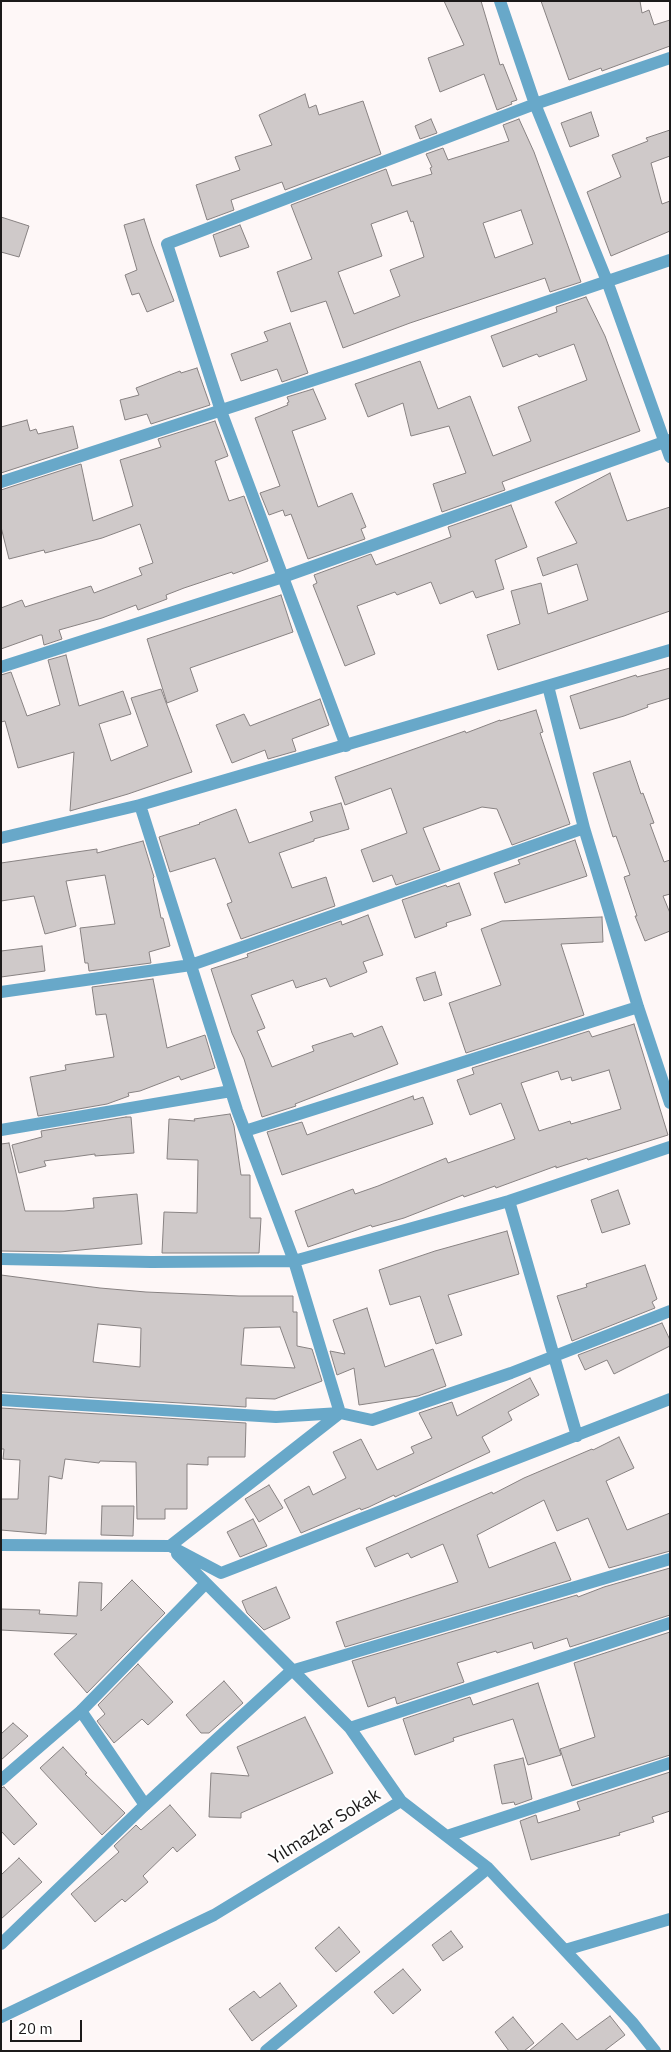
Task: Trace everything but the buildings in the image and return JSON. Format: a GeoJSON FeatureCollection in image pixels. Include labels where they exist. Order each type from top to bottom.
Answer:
{"type":"FeatureCollection","features":[{"type":"Feature","properties":{"kind":"street"},"geometry":{"type":"LineString","coordinates":[[500,1],[535,104],[607,281],[667,440],[670,457]]}},
{"type":"Feature","properties":{"kind":"street"},"geometry":{"type":"LineString","coordinates":[[346,746],[221,411],[167,244],[535,104],[670,58]]}},
{"type":"Feature","properties":{"kind":"street"},"geometry":{"type":"LineString","coordinates":[[1,482],[221,411],[670,260]]}},
{"type":"Feature","properties":{"kind":"street"},"geometry":{"type":"LineString","coordinates":[[1,667],[283,577],[667,440]]}},
{"type":"Feature","properties":{"kind":"street"},"geometry":{"type":"LineString","coordinates":[[1,838],[140,805],[670,650]]}},
{"type":"Feature","properties":{"kind":"street"},"geometry":{"type":"LineString","coordinates":[[548,686],[584,828],[638,1007],[670,1103]]}},
{"type":"Feature","properties":{"kind":"street"},"geometry":{"type":"LineString","coordinates":[[140,805],[231,1091],[294,1261],[340,1413]]}},
{"type":"Feature","properties":{"kind":"street"},"geometry":{"type":"LineString","coordinates":[[1,992],[191,965],[584,828]]}},
{"type":"Feature","properties":{"kind":"street"},"geometry":{"type":"LineString","coordinates":[[245,1131],[638,1007]]}},
{"type":"Feature","properties":{"kind":"street"},"geometry":{"type":"LineString","coordinates":[[1,1130],[231,1091]]}},
{"type":"Feature","properties":{"kind":"street"},"geometry":{"type":"LineString","coordinates":[[1,1259],[151,1262],[294,1261],[509,1201],[670,1147]]}},
{"type":"Feature","properties":{"kind":"street"},"geometry":{"type":"LineString","coordinates":[[509,1201],[577,1436]]}},
{"type":"Feature","properties":{"kind":"street"},"geometry":{"type":"LineString","coordinates":[[1,1400],[276,1417],[340,1413],[372,1420],[554,1357],[670,1311]]}},
{"type":"Feature","properties":{"kind":"street"},"geometry":{"type":"LineString","coordinates":[[1,1545],[170,1546],[221,1573],[670,1400]]}},
{"type":"Feature","properties":{"kind":"street"},"geometry":{"type":"LineString","coordinates":[[170,1546],[340,1413]]}},
{"type":"Feature","properties":{"kind":"street"},"geometry":{"type":"LineString","coordinates":[[170,1546],[291,1671],[350,1728],[401,1801]]}},
{"type":"Feature","properties":{"kind":"street"},"geometry":{"type":"LineString","coordinates":[[1,1944],[145,1805],[291,1671],[670,1559]]}},
{"type":"Feature","properties":{"kind":"street"},"geometry":{"type":"LineString","coordinates":[[1,1780],[81,1711],[205,1584]]}},
{"type":"Feature","properties":{"kind":"street"},"geometry":{"type":"LineString","coordinates":[[350,1728],[670,1623]]}},
{"type":"Feature","properties":{"kind":"street"},"geometry":{"type":"LineString","coordinates":[[81,1711],[145,1805]]}},
{"type":"Feature","properties":{"kind":"street"},"geometry":{"type":"LineString","coordinates":[[447,1836],[670,1763]]}},
{"type":"Feature","properties":{"kind":"street","name":"Yılmazlar Sokak"},"geometry":{"type":"LineString","coordinates":[[1,2017],[214,1915],[401,1801],[488,1868],[632,2022],[651,2049]]}},
{"type":"Feature","properties":{"kind":"street"},"geometry":{"type":"LineString","coordinates":[[266,2051],[488,1868]]}},
{"type":"Feature","properties":{"kind":"street"},"geometry":{"type":"LineString","coordinates":[[565,1950],[670,1919]]}}]}
